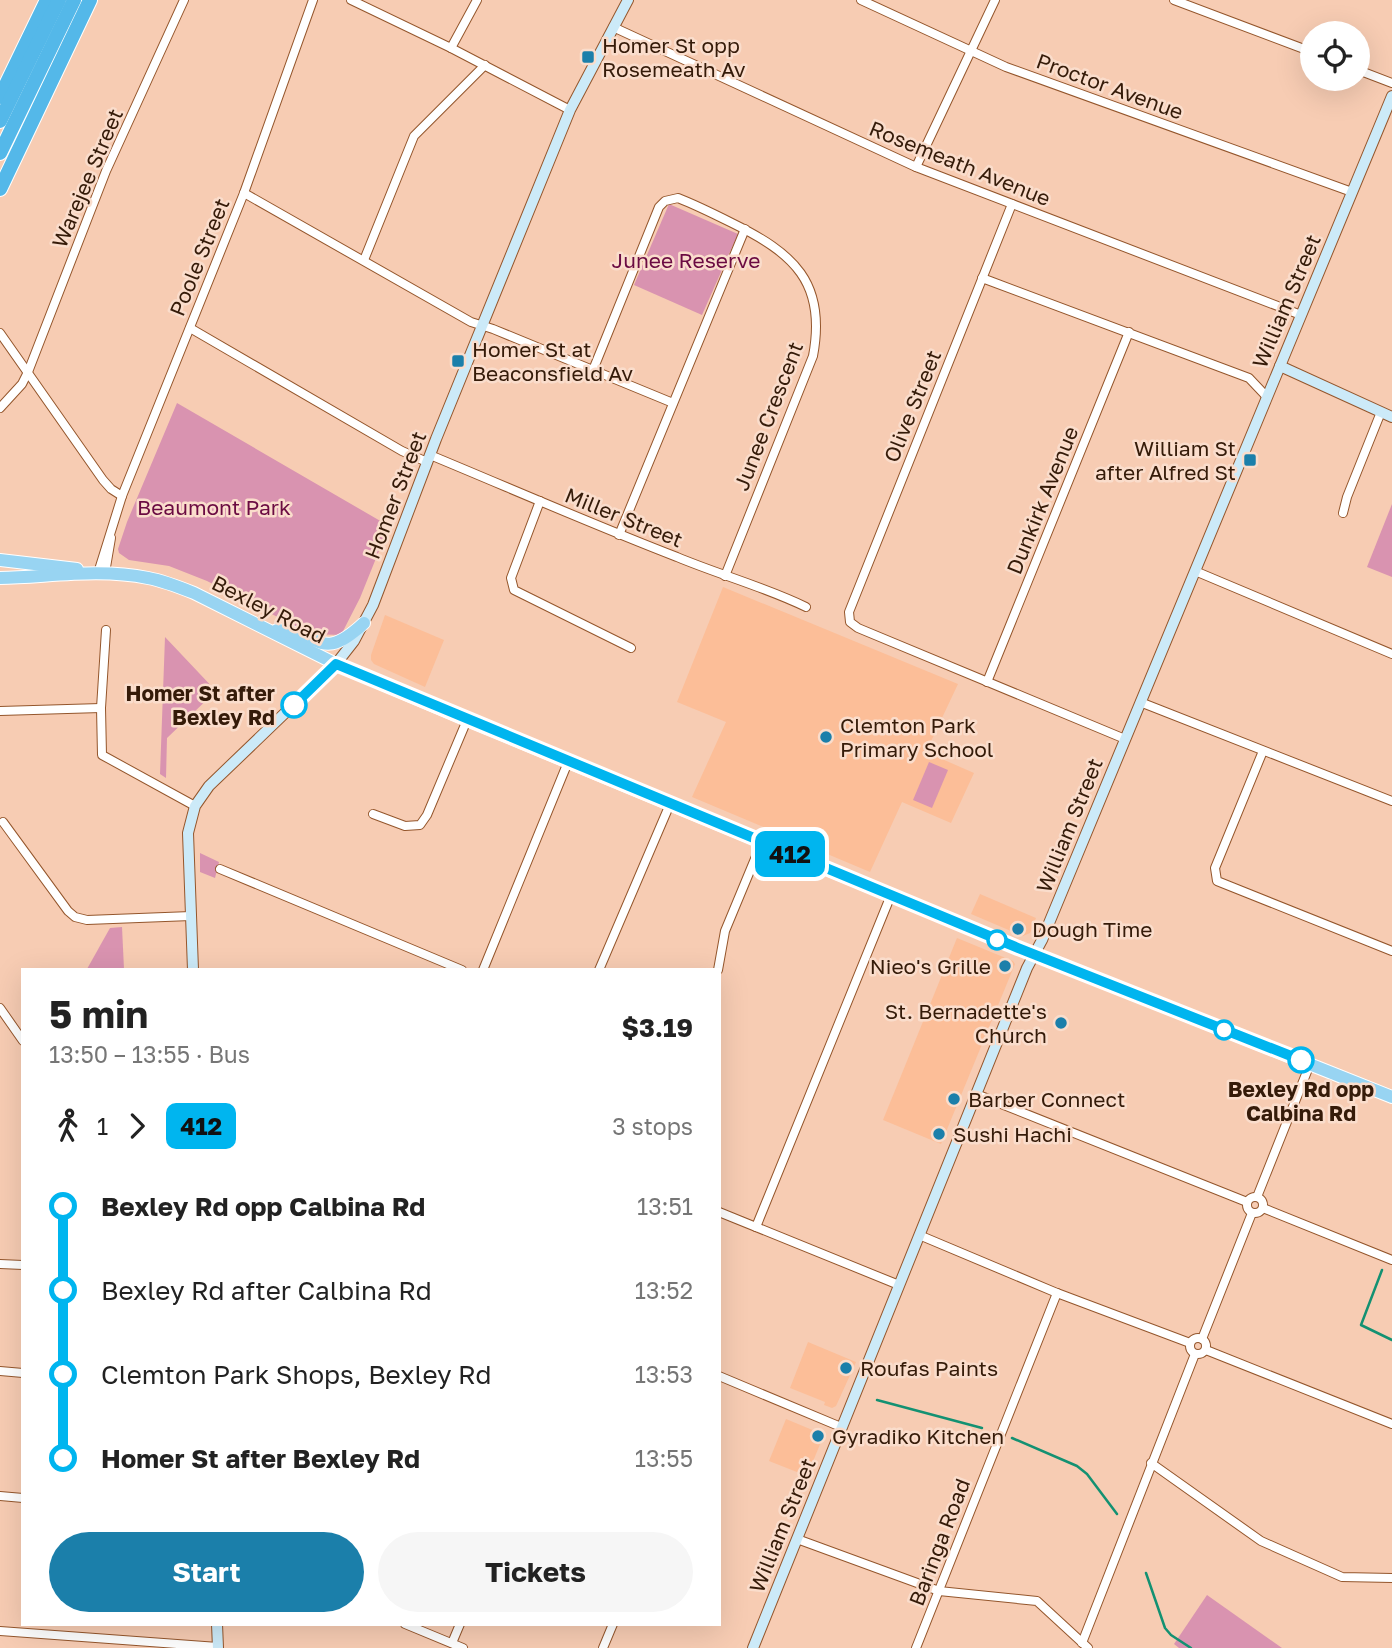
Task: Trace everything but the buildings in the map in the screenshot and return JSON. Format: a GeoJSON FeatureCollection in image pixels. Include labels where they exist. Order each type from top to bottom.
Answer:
{"type":"FeatureCollection","features":[{"type":"Feature","properties":{"kind":"highway"},"geometry":{"type":"LineString","coordinates":[[0,97],[47,0]]}},
{"type":"Feature","properties":{"kind":"highway"},"geometry":{"type":"LineString","coordinates":[[0,121],[59,0]]}},
{"type":"Feature","properties":{"kind":"highway"},"geometry":{"type":"LineString","coordinates":[[0,153],[74,0]]}},
{"type":"Feature","properties":{"kind":"highway"},"geometry":{"type":"LineString","coordinates":[[0,189],[90,0]]}},
{"type":"Feature","properties":{"kind":"main road","name":"Homer Street"},"geometry":{"type":"LineString","coordinates":[[193,968],[188,832],[195,806],[209,786],[336,664],[364,623],[570,110],[628,0]]}},
{"type":"Feature","properties":{"kind":"main road","name":"William Street"},"geometry":{"type":"LineString","coordinates":[[752,1648],[976,1094],[1392,96]]}},
{"type":"Feature","properties":{"kind":"main road"},"geometry":{"type":"LineString","coordinates":[[1280,366],[1387,415]]}},
{"type":"Feature","properties":{"kind":"main road","name":"Bexley Road"},"geometry":{"type":"LineString","coordinates":[[0,561],[149,578],[172,584],[336,664],[467,720],[1034,955],[1392,1097]]}},
{"type":"Feature","properties":{"kind":"main road","name":"Bexley Road"},"geometry":{"type":"LineString","coordinates":[[0,578],[99,573]]}},
{"type":"Feature","properties":{"kind":"main road"},"geometry":{"type":"LineString","coordinates":[[266,629],[285,630],[328,645],[344,640],[364,623]]}},
{"type":"Feature","properties":{"kind":"main road"},"geometry":{"type":"LineString","coordinates":[[217,1626],[218,1648]]}},
{"type":"Feature","properties":{"kind":"street","name":"Warejee Street"},"geometry":{"type":"LineString","coordinates":[[0,408],[22,384],[28,372],[106,171],[184,0]]}},
{"type":"Feature","properties":{"kind":"street","name":"Poole Street"},"geometry":{"type":"LineString","coordinates":[[99,573],[122,496],[244,193],[313,0]]}},
{"type":"Feature","properties":{"kind":"street"},"geometry":{"type":"LineString","coordinates":[[352,0],[451,47],[570,110]]}},
{"type":"Feature","properties":{"kind":"street"},"geometry":{"type":"LineString","coordinates":[[451,47],[477,0]]}},
{"type":"Feature","properties":{"kind":"street","name":"Proctor Avenue"},"geometry":{"type":"LineString","coordinates":[[861,0],[1006,67],[1352,192]]}},
{"type":"Feature","properties":{"kind":"street"},"geometry":{"type":"LineString","coordinates":[[916,167],[995,0]]}},
{"type":"Feature","properties":{"kind":"street"},"geometry":{"type":"LineString","coordinates":[[1174,0],[1300,47]]}},
{"type":"Feature","properties":{"kind":"street","name":"Rosemeath Avenue"},"geometry":{"type":"LineString","coordinates":[[613,27],[916,167],[1301,315]]}},
{"type":"Feature","properties":{"kind":"street"},"geometry":{"type":"LineString","coordinates":[[365,260],[414,136],[485,65]]}},
{"type":"Feature","properties":{"kind":"street"},"geometry":{"type":"LineString","coordinates":[[1370,74],[1392,82]]}},
{"type":"Feature","properties":{"kind":"street"},"geometry":{"type":"LineString","coordinates":[[244,193],[471,322],[673,403]]}},
{"type":"Feature","properties":{"kind":"street","name":"Junee Crescent"},"geometry":{"type":"LineString","coordinates":[[593,370],[659,207],[664,201],[678,198],[745,229],[779,249],[800,273],[815,308],[816,337],[803,383],[725,576]]}},
{"type":"Feature","properties":{"kind":"street","name":"Olive Street"},"geometry":{"type":"LineString","coordinates":[[986,682],[858,628],[850,622],[849,612],[1012,204]]}},
{"type":"Feature","properties":{"kind":"street"},"geometry":{"type":"LineString","coordinates":[[619,535],[745,229]]}},
{"type":"Feature","properties":{"kind":"street"},"geometry":{"type":"LineString","coordinates":[[982,278],[1249,378],[1267,397]]}},
{"type":"Feature","properties":{"kind":"street","name":"Miller Street"},"geometry":{"type":"LineString","coordinates":[[190,328],[390,444],[725,576],[776,592],[806,607]]}},
{"type":"Feature","properties":{"kind":"street","name":"Dunkirk Avenue"},"geometry":{"type":"LineString","coordinates":[[986,682],[1129,332]]}},
{"type":"Feature","properties":{"kind":"street"},"geometry":{"type":"LineString","coordinates":[[0,333],[103,480],[122,496]]}},
{"type":"Feature","properties":{"kind":"street"},"geometry":{"type":"LineString","coordinates":[[1343,513],[1347,497],[1387,415]]}},
{"type":"Feature","properties":{"kind":"street"},"geometry":{"type":"LineString","coordinates":[[540,501],[511,578],[514,590],[631,648]]}},
{"type":"Feature","properties":{"kind":"street"},"geometry":{"type":"LineString","coordinates":[[1195,571],[1392,654]]}},
{"type":"Feature","properties":{"kind":"street"},"geometry":{"type":"LineString","coordinates":[[106,630],[101,708],[102,755],[195,806]]}},
{"type":"Feature","properties":{"kind":"street"},"geometry":{"type":"LineString","coordinates":[[986,682],[1125,739]]}},
{"type":"Feature","properties":{"kind":"street"},"geometry":{"type":"LineString","coordinates":[[1140,702],[1392,801]]}},
{"type":"Feature","properties":{"kind":"street"},"geometry":{"type":"LineString","coordinates":[[0,711],[101,708]]}},
{"type":"Feature","properties":{"kind":"street"},"geometry":{"type":"LineString","coordinates":[[373,814],[405,826],[420,825],[427,816],[467,720]]}},
{"type":"Feature","properties":{"kind":"street"},"geometry":{"type":"LineString","coordinates":[[1263,751],[1216,868],[1217,881],[1392,951]]}},
{"type":"Feature","properties":{"kind":"street"},"geometry":{"type":"LineString","coordinates":[[484,968],[568,762]]}},
{"type":"Feature","properties":{"kind":"street"},"geometry":{"type":"LineString","coordinates":[[600,968],[670,804]]}},
{"type":"Feature","properties":{"kind":"street"},"geometry":{"type":"LineString","coordinates":[[3,822],[75,917],[86,920],[191,916]]}},
{"type":"Feature","properties":{"kind":"street"},"geometry":{"type":"LineString","coordinates":[[718,968],[725,931],[762,842]]}},
{"type":"Feature","properties":{"kind":"street"},"geometry":{"type":"LineString","coordinates":[[220,869],[457,968]]}},
{"type":"Feature","properties":{"kind":"street"},"geometry":{"type":"LineString","coordinates":[[756,1227],[891,895]]}},
{"type":"Feature","properties":{"kind":"street"},"geometry":{"type":"LineString","coordinates":[[0,1009],[21,1038]]}},
{"type":"Feature","properties":{"kind":"street"},"geometry":{"type":"LineString","coordinates":[[1257,1197],[1310,1064]]}},
{"type":"Feature","properties":{"kind":"street"},"geometry":{"type":"LineString","coordinates":[[976,1094],[1247,1202]]}},
{"type":"Feature","properties":{"kind":"street"},"geometry":{"type":"LineString","coordinates":[[1247,1202],[1257,1197],[1263,1201],[1263,1208],[1252,1213]]}},
{"type":"Feature","properties":{"kind":"street"},"geometry":{"type":"LineString","coordinates":[[1247,1202],[1252,1213]]}},
{"type":"Feature","properties":{"kind":"street"},"geometry":{"type":"LineString","coordinates":[[1263,1208],[1392,1260]]}},
{"type":"Feature","properties":{"kind":"street"},"geometry":{"type":"LineString","coordinates":[[721,1213],[899,1285]]}},
{"type":"Feature","properties":{"kind":"street"},"geometry":{"type":"LineString","coordinates":[[1202,1339],[1252,1213]]}},
{"type":"Feature","properties":{"kind":"street"},"geometry":{"type":"LineString","coordinates":[[919,1235],[1057,1293],[1190,1343]]}},
{"type":"Feature","properties":{"kind":"street"},"geometry":{"type":"LineString","coordinates":[[0,1264],[21,1265]]}},
{"type":"Feature","properties":{"kind":"street","name":"Baringa Road"},"geometry":{"type":"LineString","coordinates":[[916,1648],[1057,1293]]}},
{"type":"Feature","properties":{"kind":"street"},"geometry":{"type":"LineString","coordinates":[[1190,1343],[1196,1338],[1202,1339],[1206,1350]]}},
{"type":"Feature","properties":{"kind":"street"},"geometry":{"type":"LineString","coordinates":[[1190,1343],[1195,1354]]}},
{"type":"Feature","properties":{"kind":"street"},"geometry":{"type":"LineString","coordinates":[[1195,1354],[1206,1350]]}},
{"type":"Feature","properties":{"kind":"street"},"geometry":{"type":"LineString","coordinates":[[1206,1350],[1392,1424]]}},
{"type":"Feature","properties":{"kind":"street"},"geometry":{"type":"LineString","coordinates":[[797,1539],[939,1591],[1037,1601],[1085,1645],[1151,1463],[1195,1354]]}},
{"type":"Feature","properties":{"kind":"street"},"geometry":{"type":"LineString","coordinates":[[0,1371],[21,1373]]}},
{"type":"Feature","properties":{"kind":"street"},"geometry":{"type":"LineString","coordinates":[[721,1377],[842,1427]]}},
{"type":"Feature","properties":{"kind":"street"},"geometry":{"type":"LineString","coordinates":[[1151,1463],[1261,1541],[1342,1577],[1392,1578]]}},
{"type":"Feature","properties":{"kind":"street"},"geometry":{"type":"LineString","coordinates":[[0,1496],[21,1498]]}},
{"type":"Feature","properties":{"kind":"street"},"geometry":{"type":"LineString","coordinates":[[410,1626],[463,1648]]}},
{"type":"Feature","properties":{"kind":"street"},"geometry":{"type":"LineString","coordinates":[[452,1643],[459,1626]]}},
{"type":"Feature","properties":{"kind":"street"},"geometry":{"type":"LineString","coordinates":[[603,1648],[612,1626]]}},
{"type":"Feature","properties":{"kind":"street"},"geometry":{"type":"LineString","coordinates":[[0,1631],[218,1648]]}},
{"type":"Feature","properties":{"kind":"shaded area","name":"Clemton Park Primary School"},"geometry":{"type":"Polygon","coordinates":[[[723,587],[958,684],[926,752],[974,773],[951,823],[902,802],[870,872],[692,797],[726,722],[677,702],[723,587]]]}},
{"type":"Feature","properties":{"kind":"shaded area"},"geometry":{"type":"Polygon","coordinates":[[[385,615],[444,640],[425,687],[374,664],[371,660],[385,615]]]}},
{"type":"Feature","properties":{"kind":"shaded area"},"geometry":{"type":"Polygon","coordinates":[[[980,894],[1036,918],[1030,933],[1023,936],[971,914],[980,894]]]}},
{"type":"Feature","properties":{"kind":"shaded area"},"geometry":{"type":"Polygon","coordinates":[[[957,938],[1015,964],[941,1144],[883,1120],[957,938]]]}},
{"type":"Feature","properties":{"kind":"shaded area"},"geometry":{"type":"Polygon","coordinates":[[[808,1342],[856,1362],[836,1406],[832,1408],[824,1405],[825,1402],[790,1388],[808,1342]]]}},
{"type":"Feature","properties":{"kind":"shaded area"},"geometry":{"type":"Polygon","coordinates":[[[786,1419],[822,1434],[807,1476],[769,1461],[786,1419]]]}},
{"type":"Feature","properties":{"kind":"green space","name":"Junee Reserve"},"geometry":{"type":"Polygon","coordinates":[[[669,204],[738,234],[702,315],[634,285],[669,204]]]}},
{"type":"Feature","properties":{"kind":"green space","name":"Beaumont Park"},"geometry":{"type":"Polygon","coordinates":[[[177,403],[389,526],[360,598],[341,635],[311,634],[207,581],[169,566],[129,560],[119,553],[127,522],[177,403]]]}},
{"type":"Feature","properties":{"kind":"green space"},"geometry":{"type":"Polygon","coordinates":[[[1392,504],[1392,577],[1367,567],[1392,504]]]}},
{"type":"Feature","properties":{"kind":"green space"},"geometry":{"type":"Polygon","coordinates":[[[165,637],[216,691],[167,738],[166,778],[160,774],[165,637]]]}},
{"type":"Feature","properties":{"kind":"green space"},"geometry":{"type":"Polygon","coordinates":[[[929,762],[948,770],[932,808],[913,800],[929,762]]]}},
{"type":"Feature","properties":{"kind":"green space"},"geometry":{"type":"Polygon","coordinates":[[[200,853],[219,862],[215,878],[200,872],[200,853]]]}},
{"type":"Feature","properties":{"kind":"green space"},"geometry":{"type":"Polygon","coordinates":[[[122,927],[124,968],[88,968],[110,928],[122,927]]]}},
{"type":"Feature","properties":{"kind":"green space"},"geometry":{"type":"Polygon","coordinates":[[[1207,1595],[1282,1648],[1179,1648],[1174,1644],[1207,1595]]]}},
{"type":"Feature","properties":{"kind":"waterway"},"geometry":{"type":"LineString","coordinates":[[1382,1270],[1361,1325],[1392,1340]]}},
{"type":"Feature","properties":{"kind":"waterway"},"geometry":{"type":"LineString","coordinates":[[877,1400],[982,1428]]}},
{"type":"Feature","properties":{"kind":"waterway"},"geometry":{"type":"LineString","coordinates":[[1012,1438],[1077,1466],[1087,1474],[1117,1514]]}},
{"type":"Feature","properties":{"kind":"waterway"},"geometry":{"type":"LineString","coordinates":[[1146,1573],[1165,1628],[1191,1648]]}},
{"type":"Feature","properties":{"kind":"bus line","name":"412"},"geometry":{"type":"LineString","coordinates":[[294,705],[336,664],[1018,948],[1301,1060]]}},
{"type":"Feature","properties":{"kind":"place","name":"Homer St opp Rosemeath Av"},"geometry":{"type":"Point","coordinates":[588,57]}},
{"type":"Feature","properties":{"kind":"place","name":"Homer St at Beaconsfield Av"},"geometry":{"type":"Point","coordinates":[458,361]}},
{"type":"Feature","properties":{"kind":"place","name":"William St after Alfred St"},"geometry":{"type":"Point","coordinates":[1250,460]}},
{"type":"Feature","properties":{"kind":"place","name":"Homer St after Bexley Rd"},"geometry":{"type":"Point","coordinates":[294,705]}},
{"type":"Feature","properties":{"kind":"place","name":"Clemton Park Primary School"},"geometry":{"type":"Point","coordinates":[826,737]}},
{"type":"Feature","properties":{"kind":"place","name":"Dough Time"},"geometry":{"type":"Point","coordinates":[1018,929]}},
{"type":"Feature","properties":{"kind":"place","name":"Nieo's Grille"},"geometry":{"type":"Point","coordinates":[1005,966]}},
{"type":"Feature","properties":{"kind":"place","name":"St. Bernadette's Church"},"geometry":{"type":"Point","coordinates":[1061,1023]}},
{"type":"Feature","properties":{"kind":"place","name":"Bexley Rd opp Calbina Rd"},"geometry":{"type":"Point","coordinates":[1301,1060]}},
{"type":"Feature","properties":{"kind":"place","name":"Barber Connect"},"geometry":{"type":"Point","coordinates":[954,1099]}},
{"type":"Feature","properties":{"kind":"place","name":"Sushi Hachi"},"geometry":{"type":"Point","coordinates":[939,1134]}},
{"type":"Feature","properties":{"kind":"place","name":"Roufas Paints"},"geometry":{"type":"Point","coordinates":[846,1368]}},
{"type":"Feature","properties":{"kind":"place","name":"Gyradiko Kitchen"},"geometry":{"type":"Point","coordinates":[818,1436]}}]}
